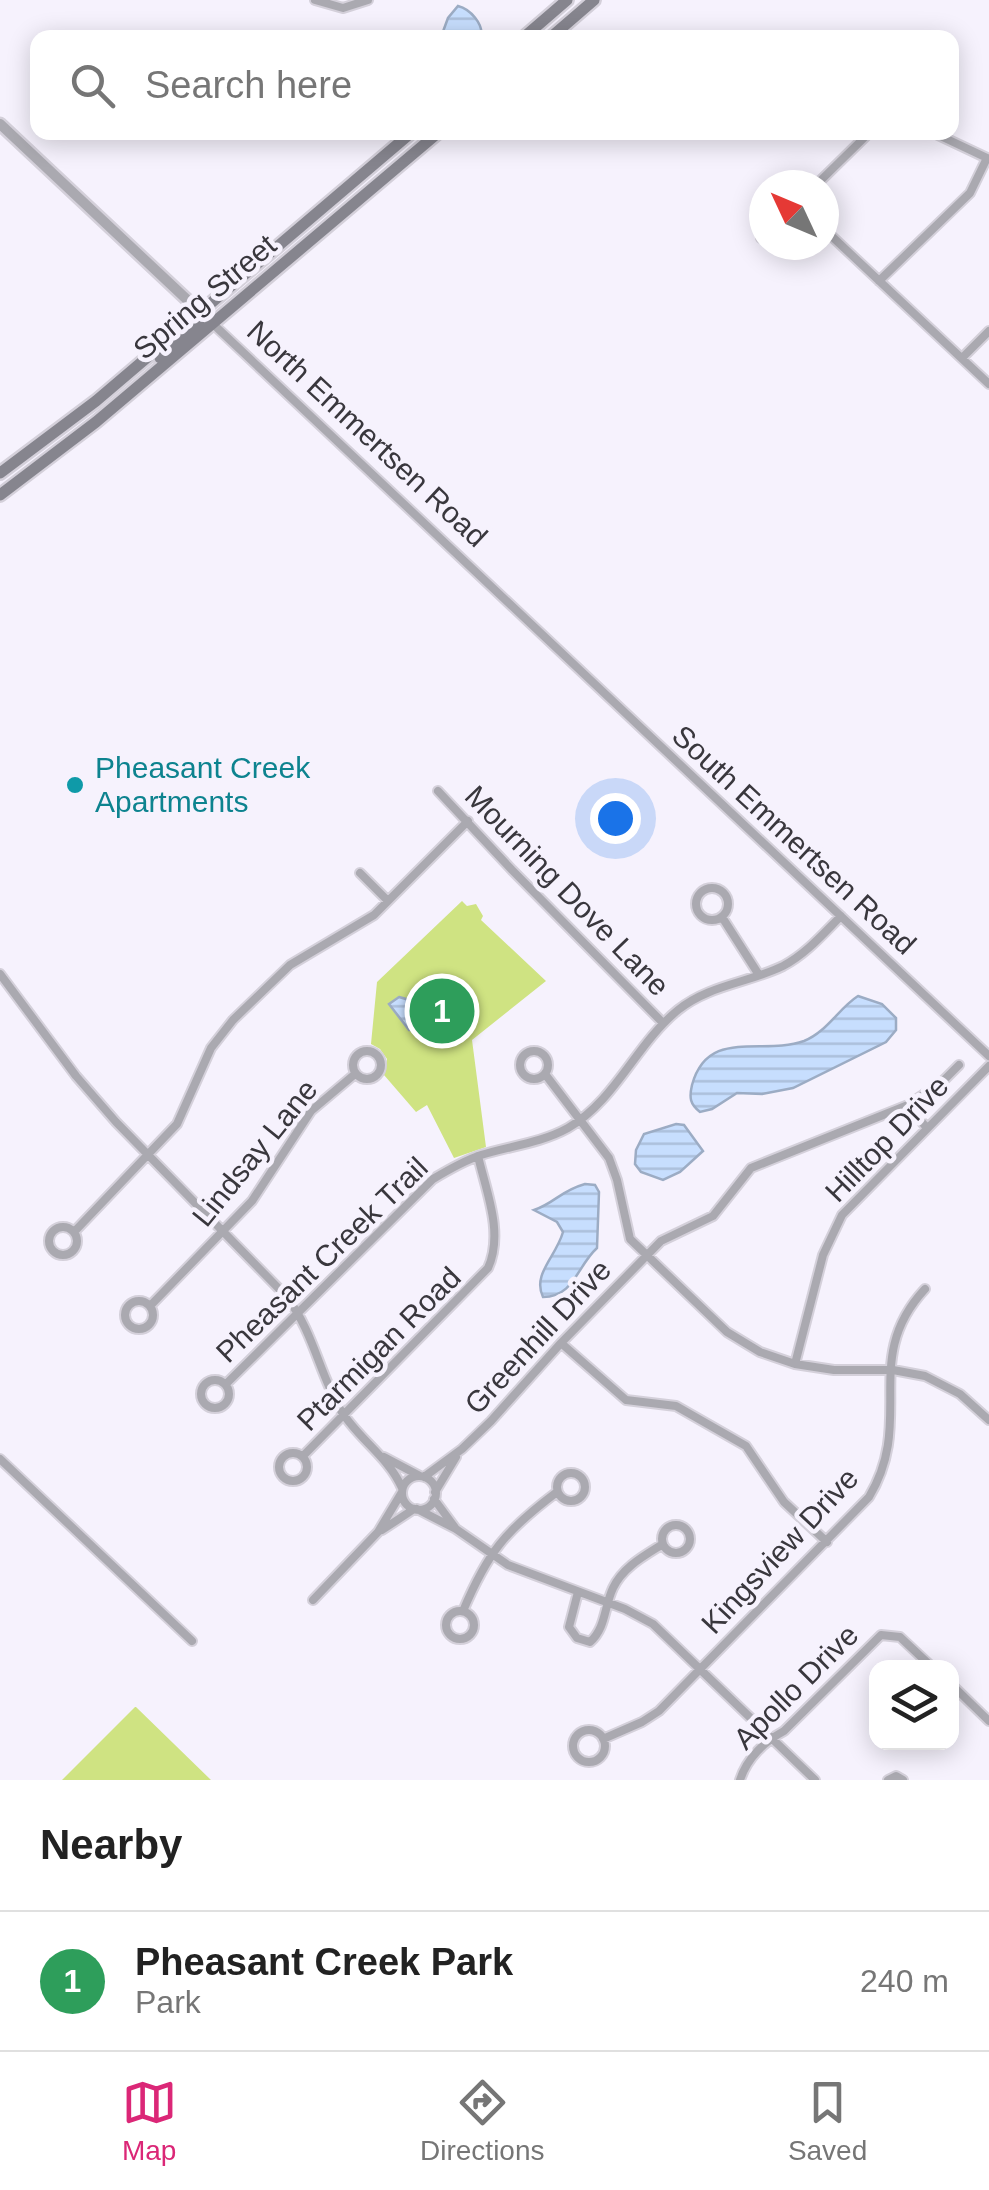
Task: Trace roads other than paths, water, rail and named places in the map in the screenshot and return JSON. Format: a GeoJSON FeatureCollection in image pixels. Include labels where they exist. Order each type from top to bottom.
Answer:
{"type":"FeatureCollection","features":[{"type":"Feature","properties":{"kind":"main road"},"geometry":{"type":"LineString","coordinates":[[532,30],[567,0]]}},
{"type":"Feature","properties":{"kind":"main road"},"geometry":{"type":"LineString","coordinates":[[559,30],[594,0]]}},
{"type":"Feature","properties":{"kind":"main road","name":"Spring Street"},"geometry":{"type":"LineString","coordinates":[[0,474],[134,370],[403,140]]}},
{"type":"Feature","properties":{"kind":"main road"},"geometry":{"type":"LineString","coordinates":[[416,140],[422,147]]}},
{"type":"Feature","properties":{"kind":"main road","name":"Spring Street"},"geometry":{"type":"LineString","coordinates":[[0,495],[214,324],[430,140]]}},
{"type":"Feature","properties":{"kind":"main road"},"geometry":{"type":"LineString","coordinates":[[214,324],[218,308],[263,268],[273,250],[285,264]]}},
{"type":"Feature","properties":{"kind":"main road"},"geometry":{"type":"LineString","coordinates":[[144,381],[147,370],[198,326],[201,312]]}},
{"type":"Feature","properties":{"kind":"main road"},"geometry":{"type":"LineString","coordinates":[[134,370],[144,381]]}},
{"type":"Feature","properties":{"kind":"street"},"geometry":{"type":"LineString","coordinates":[[316,1],[334,8],[349,8],[368,0]]}},
{"type":"Feature","properties":{"kind":"street","name":"North Emmertsen Road"},"geometry":{"type":"LineString","coordinates":[[0,124],[568,657]]}},
{"type":"Feature","properties":{"kind":"street"},"geometry":{"type":"LineString","coordinates":[[831,170],[862,140]]}},
{"type":"Feature","properties":{"kind":"street"},"geometry":{"type":"LineString","coordinates":[[879,280],[970,193],[988,158],[949,140]]}},
{"type":"Feature","properties":{"kind":"street"},"geometry":{"type":"LineString","coordinates":[[839,243],[989,384]]}},
{"type":"Feature","properties":{"kind":"street"},"geometry":{"type":"LineString","coordinates":[[962,358],[989,332]]}},
{"type":"Feature","properties":{"kind":"street","name":"South Emmertsen Road"},"geometry":{"type":"LineString","coordinates":[[568,657],[989,1056]]}},
{"type":"Feature","properties":{"kind":"street","name":"Mourning Dove Lane"},"geometry":{"type":"LineString","coordinates":[[438,791],[663,1023]]}},
{"type":"Feature","properties":{"kind":"street"},"geometry":{"type":"LineString","coordinates":[[74,1232],[184,1114],[211,1048],[233,1020],[290,966],[374,914],[468,821]]}},
{"type":"Feature","properties":{"kind":"street"},"geometry":{"type":"LineString","coordinates":[[360,873],[388,901]]}},
{"type":"Feature","properties":{"kind":"street"},"geometry":{"type":"LineString","coordinates":[[711,888],[725,894],[728,909],[722,917],[712,920],[698,912],[696,902],[701,892],[711,888]]}},
{"type":"Feature","properties":{"kind":"street","name":"Pheasant Creek Trail"},"geometry":{"type":"LineString","coordinates":[[226,1384],[423,1187],[452,1167],[478,1156],[539,1140],[582,1120],[663,1023],[698,996],[798,957],[842,916]]}},
{"type":"Feature","properties":{"kind":"street"},"geometry":{"type":"LineString","coordinates":[[722,917],[759,974]]}},
{"type":"Feature","properties":{"kind":"street"},"geometry":{"type":"LineString","coordinates":[[0,974],[76,1076],[298,1311],[344,1416],[383,1456],[404,1501],[529,1574],[652,1624],[815,1780]]}},
{"type":"Feature","properties":{"kind":"street","name":"Greenhill Drive"},"geometry":{"type":"LineString","coordinates":[[422,1476],[462,1449],[647,1256],[668,1238],[713,1216],[751,1168],[886,1116],[941,1083],[959,1065]]}},
{"type":"Feature","properties":{"kind":"street","name":"Hilltop Drive"},"geometry":{"type":"LineString","coordinates":[[795,1364],[823,1254],[835,1227],[852,1204],[989,1066]]}},
{"type":"Feature","properties":{"kind":"street","name":"Lindsay Lane"},"geometry":{"type":"LineString","coordinates":[[150,1306],[262,1188],[311,1112],[355,1074]]}},
{"type":"Feature","properties":{"kind":"street"},"geometry":{"type":"LineString","coordinates":[[545,1074],[613,1165],[630,1239],[726,1332],[760,1352],[795,1364],[917,1374],[946,1385],[989,1420]]}},
{"type":"Feature","properties":{"kind":"street"},"geometry":{"type":"LineString","coordinates":[[908,1105],[926,1127]]}},
{"type":"Feature","properties":{"kind":"street","name":"Ptarmigan Road"},"geometry":{"type":"LineString","coordinates":[[303,1456],[488,1268],[495,1235],[478,1156]]}},
{"type":"Feature","properties":{"kind":"street","name":"Kingsview Drive"},"geometry":{"type":"LineString","coordinates":[[603,1739],[659,1710],[859,1510],[884,1468],[892,1424],[892,1345],[899,1325],[926,1289]]}},
{"type":"Feature","properties":{"kind":"street"},"geometry":{"type":"LineString","coordinates":[[560,1343],[626,1400],[676,1406],[746,1446],[784,1502],[827,1542]]}},
{"type":"Feature","properties":{"kind":"street","name":"Greenhill Drive"},"geometry":{"type":"LineString","coordinates":[[435,1495],[462,1449]]}},
{"type":"Feature","properties":{"kind":"street"},"geometry":{"type":"LineString","coordinates":[[383,1456],[432,1483],[456,1529]]}},
{"type":"Feature","properties":{"kind":"street"},"geometry":{"type":"LineString","coordinates":[[0,1459],[192,1641]]}},
{"type":"Feature","properties":{"kind":"street"},"geometry":{"type":"LineString","coordinates":[[313,1600],[378,1532],[408,1480],[422,1476]]}},
{"type":"Feature","properties":{"kind":"street"},"geometry":{"type":"LineString","coordinates":[[462,1611],[490,1554],[516,1524],[557,1492]]}},
{"type":"Feature","properties":{"kind":"street"},"geometry":{"type":"LineString","coordinates":[[378,1532],[416,1509],[427,1507],[435,1495]]}},
{"type":"Feature","properties":{"kind":"street"},"geometry":{"type":"LineString","coordinates":[[578,1592],[569,1626],[584,1642],[596,1636],[621,1575],[663,1544]]}},
{"type":"Feature","properties":{"kind":"street","name":"Apollo Drive"},"geometry":{"type":"LineString","coordinates":[[740,1780],[748,1763],[771,1738],[784,1731],[877,1638],[891,1633],[900,1636],[925,1660]]}},
{"type":"Feature","properties":{"kind":"street"},"geometry":{"type":"LineString","coordinates":[[959,1692],[989,1721]]}},
{"type":"Feature","properties":{"kind":"street","name":"Kingsview Drive"},"geometry":{"type":"LineString","coordinates":[[592,1730],[603,1739],[604,1750],[593,1761],[582,1760],[574,1753],[573,1743],[582,1732],[592,1730]]}},
{"type":"Feature","properties":{"kind":"street"},"geometry":{"type":"LineString","coordinates":[[888,1780],[896,1776],[903,1780]]}},
{"type":"Feature","properties":{"kind":"water"},"geometry":{"type":"Polygon","coordinates":[[[458,6],[475,18],[480,30],[444,30],[458,6]]]}},
{"type":"Feature","properties":{"kind":"water"},"geometry":{"type":"Polygon","coordinates":[[[858,996],[882,1004],[896,1018],[896,1030],[886,1042],[793,1088],[762,1094],[737,1093],[700,1112],[694,1106],[692,1085],[710,1056],[738,1047],[804,1041],[858,996]]]}},
{"type":"Feature","properties":{"kind":"water"},"geometry":{"type":"Polygon","coordinates":[[[399,997],[427,1011],[433,1029],[409,1030],[389,1004],[399,997]]]}},
{"type":"Feature","properties":{"kind":"water"},"geometry":{"type":"Polygon","coordinates":[[[684,1125],[703,1151],[680,1172],[663,1180],[641,1172],[635,1164],[636,1150],[644,1134],[684,1125]]]}},
{"type":"Feature","properties":{"kind":"water"},"geometry":{"type":"Polygon","coordinates":[[[585,1184],[595,1185],[599,1192],[597,1248],[562,1292],[543,1297],[540,1281],[563,1232],[557,1222],[534,1210],[585,1184]]]}},
{"type":"Feature","properties":{"kind":"place","name":"Pheasant Creek Apartments"},"geometry":{"type":"Point","coordinates":[75,785]}},
{"type":"Feature","properties":{"kind":"place","name":"Pheasant Creek Park"},"geometry":{"type":"Point","coordinates":[442,1011]}}]}
